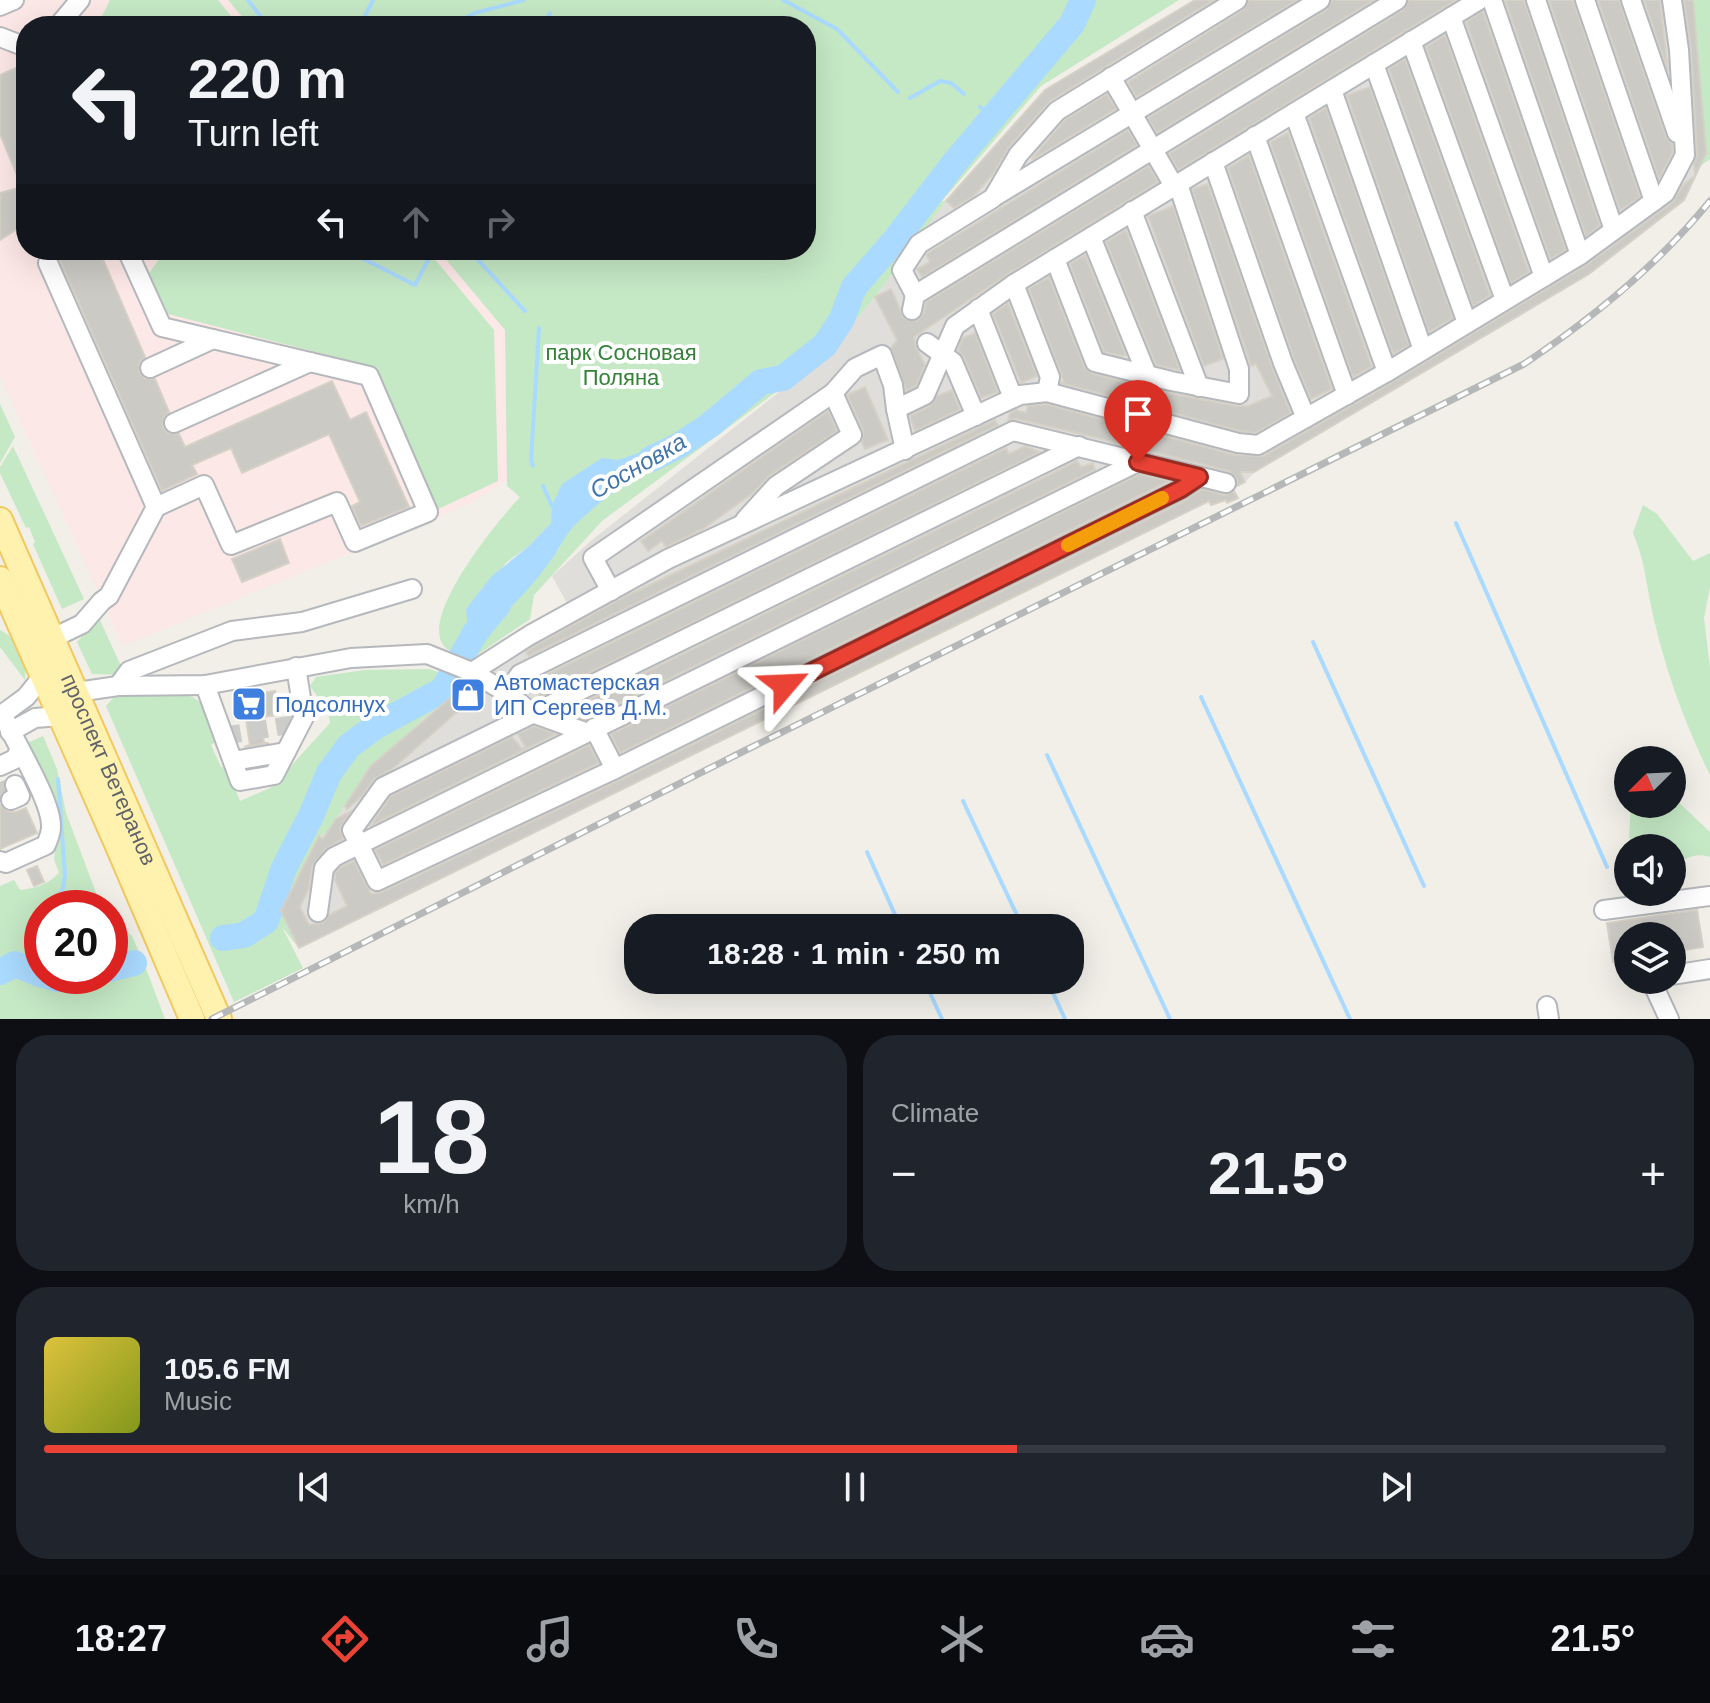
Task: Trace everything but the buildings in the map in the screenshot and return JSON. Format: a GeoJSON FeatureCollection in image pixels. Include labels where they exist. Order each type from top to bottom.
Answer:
{"type":"FeatureCollection","features":[{"type":"Feature","properties":{"kind":"main road","name":"проспект Ветеранов"},"geometry":{"type":"LineString","coordinates":[[0,520],[219,1019]]}},
{"type":"Feature","properties":{"kind":"main road","name":"проспект Ветеранов"},"geometry":{"type":"LineString","coordinates":[[0,579],[6,608],[43,676],[192,1019]]}},
{"type":"Feature","properties":{"kind":"street"},"geometry":{"type":"LineString","coordinates":[[0,6],[14,0]]}},
{"type":"Feature","properties":{"kind":"street"},"geometry":{"type":"LineString","coordinates":[[66,16],[80,0]]}},
{"type":"Feature","properties":{"kind":"street"},"geometry":{"type":"LineString","coordinates":[[993,198],[1018,155],[1057,111],[1237,0]]}},
{"type":"Feature","properties":{"kind":"street"},"geometry":{"type":"LineString","coordinates":[[1320,0],[919,244],[902,270],[914,302],[1397,0]]}},
{"type":"Feature","properties":{"kind":"street"},"geometry":{"type":"LineString","coordinates":[[896,409],[925,395],[955,326],[978,309],[1411,41],[1457,9],[1479,0]]}},
{"type":"Feature","properties":{"kind":"street"},"geometry":{"type":"LineString","coordinates":[[1492,0],[1580,255]]}},
{"type":"Feature","properties":{"kind":"street"},"geometry":{"type":"LineString","coordinates":[[1536,0],[1614,230]]}},
{"type":"Feature","properties":{"kind":"street"},"geometry":{"type":"LineString","coordinates":[[1585,0],[1654,201]]}},
{"type":"Feature","properties":{"kind":"street"},"geometry":{"type":"LineString","coordinates":[[1631,0],[1685,155]]}},
{"type":"Feature","properties":{"kind":"street"},"geometry":{"type":"LineString","coordinates":[[461,667],[530,635],[668,559],[1013,398],[1047,392],[1238,443],[1258,445],[1387,372],[1580,255],[1665,193],[1685,155],[1679,50],[1672,0]]}},
{"type":"Feature","properties":{"kind":"street"},"geometry":{"type":"LineString","coordinates":[[1457,9],[1544,277]]}},
{"type":"Feature","properties":{"kind":"street"},"geometry":{"type":"LineString","coordinates":[[1411,41],[1505,300]]}},
{"type":"Feature","properties":{"kind":"street"},"geometry":{"type":"LineString","coordinates":[[1374,64],[1467,323]]}},
{"type":"Feature","properties":{"kind":"street"},"geometry":{"type":"LineString","coordinates":[[1055,259],[1095,362],[1239,394],[1239,369],[1176,185],[1111,77]]}},
{"type":"Feature","properties":{"kind":"street"},"geometry":{"type":"LineString","coordinates":[[1332,90],[1423,350]]}},
{"type":"Feature","properties":{"kind":"street"},"geometry":{"type":"LineString","coordinates":[[1294,113],[1387,372]]}},
{"type":"Feature","properties":{"kind":"street"},"geometry":{"type":"LineString","coordinates":[[1255,136],[1347,395]]}},
{"type":"Feature","properties":{"kind":"street"},"geometry":{"type":"LineString","coordinates":[[1213,162],[1283,363],[1306,418]]}},
{"type":"Feature","properties":{"kind":"street"},"geometry":{"type":"LineString","coordinates":[[1132,211],[1199,387]]}},
{"type":"Feature","properties":{"kind":"street"},"geometry":{"type":"LineString","coordinates":[[1091,237],[1147,375]]}},
{"type":"Feature","properties":{"kind":"street"},"geometry":{"type":"LineString","coordinates":[[53,638],[82,624],[109,596],[156,507],[204,485],[231,545],[337,502],[355,542],[428,512],[369,376],[162,327],[132,260]]}},
{"type":"Feature","properties":{"kind":"street"},"geometry":{"type":"LineString","coordinates":[[48,263],[156,507]]}},
{"type":"Feature","properties":{"kind":"street"},"geometry":{"type":"LineString","coordinates":[[1014,284],[1050,377],[1047,392]]}},
{"type":"Feature","properties":{"kind":"street"},"geometry":{"type":"LineString","coordinates":[[978,309],[1013,398]]}},
{"type":"Feature","properties":{"kind":"street"},"geometry":{"type":"LineString","coordinates":[[150,368],[213,339]]}},
{"type":"Feature","properties":{"kind":"street"},"geometry":{"type":"LineString","coordinates":[[927,343],[953,362],[976,416]]}},
{"type":"Feature","properties":{"kind":"street"},"geometry":{"type":"LineString","coordinates":[[611,591],[593,558],[833,393],[855,368],[886,347],[905,450]]}},
{"type":"Feature","properties":{"kind":"street"},"geometry":{"type":"LineString","coordinates":[[174,423],[310,362]]}},
{"type":"Feature","properties":{"kind":"street"},"geometry":{"type":"LineString","coordinates":[[741,526],[776,486],[852,435],[833,393]]}},
{"type":"Feature","properties":{"kind":"street"},"geometry":{"type":"LineString","coordinates":[[507,693],[520,674],[1013,431],[1226,483]]}},
{"type":"Feature","properties":{"kind":"street"},"geometry":{"type":"LineString","coordinates":[[1079,446],[383,787],[352,830],[377,881],[615,769],[1181,489],[1199,477]]}},
{"type":"Feature","properties":{"kind":"street"},"geometry":{"type":"LineString","coordinates":[[318,912],[324,868],[334,857],[1138,462]]}},
{"type":"Feature","properties":{"kind":"street"},"geometry":{"type":"LineString","coordinates":[[118,686],[129,671],[232,631],[302,622],[412,589]]}},
{"type":"Feature","properties":{"kind":"street"},"geometry":{"type":"LineString","coordinates":[[6,608],[35,595]]}},
{"type":"Feature","properties":{"kind":"street"},"geometry":{"type":"LineString","coordinates":[[77,692],[118,686],[205,685],[296,667],[391,654],[427,654],[461,667],[507,693],[532,713],[590,730],[615,769]]}},
{"type":"Feature","properties":{"kind":"street"},"geometry":{"type":"LineString","coordinates":[[205,685],[240,781],[274,775],[304,717],[296,667]]}},
{"type":"Feature","properties":{"kind":"street"},"geometry":{"type":"LineString","coordinates":[[0,861],[6,863],[46,845],[50,835],[49,814],[10,773],[10,732],[1,715],[36,688],[43,676]]}},
{"type":"Feature","properties":{"kind":"street"},"geometry":{"type":"LineString","coordinates":[[10,732],[35,718],[61,716]]}},
{"type":"Feature","properties":{"kind":"street"},"geometry":{"type":"LineString","coordinates":[[1604,910],[1710,896]]}},
{"type":"Feature","properties":{"kind":"street"},"geometry":{"type":"LineString","coordinates":[[1686,973],[1710,969]]}},
{"type":"Feature","properties":{"kind":"street"},"geometry":{"type":"LineString","coordinates":[[1657,994],[1669,1019]]}},
{"type":"Feature","properties":{"kind":"shaded area"},"geometry":{"type":"Polygon","coordinates":[[[0,0],[230,0],[244,16],[16,16],[16,260],[462,260],[521,327],[515,475],[471,503],[123,646],[0,376],[0,0]]]}},
{"type":"Feature","properties":{"kind":"shaded area"},"geometry":{"type":"Polygon","coordinates":[[[1195,0],[1693,0],[1706,153],[1684,200],[1589,274],[1256,471],[1233,488],[1238,498],[1211,505],[1208,501],[299,948],[281,911],[319,836],[369,769],[424,718],[491,664],[572,612],[552,576],[592,540],[826,355],[875,297],[946,201],[1045,90],[1195,0]]]}},
{"type":"Feature","properties":{"kind":"green space"},"geometry":{"type":"Polygon","coordinates":[[[110,0],[218,0],[231,16],[102,16],[110,0]]]}},
{"type":"Feature","properties":{"kind":"green space","name":"парк Сосновая Поляна"},"geometry":{"type":"Polygon","coordinates":[[[228,0],[1179,0],[1041,86],[942,201],[946,201],[875,297],[826,355],[602,521],[534,595],[530,619],[468,658],[450,651],[440,639],[440,620],[462,573],[520,497],[507,486],[505,330],[446,260],[816,260],[816,16],[242,16],[228,0]],[[551,523],[530,545],[507,562],[466,609],[558,550],[564,537],[551,523]]]}},
{"type":"Feature","properties":{"kind":"green space"},"geometry":{"type":"Polygon","coordinates":[[[1693,0],[1710,0],[1710,159],[1700,166],[1706,153],[1693,0]]]}},
{"type":"Feature","properties":{"kind":"green space"},"geometry":{"type":"Polygon","coordinates":[[[159,260],[435,260],[494,330],[498,481],[438,509],[374,367],[168,314],[149,273],[159,260]]]}},
{"type":"Feature","properties":{"kind":"green space"},"geometry":{"type":"Polygon","coordinates":[[[0,404],[15,437],[0,463],[0,404]]]}},
{"type":"Feature","properties":{"kind":"green space"},"geometry":{"type":"Polygon","coordinates":[[[13,446],[84,599],[62,609],[33,544],[35,542],[29,527],[26,528],[0,473],[0,467],[13,446]]]}},
{"type":"Feature","properties":{"kind":"green space"},"geometry":{"type":"Polygon","coordinates":[[[1643,505],[1657,514],[1693,561],[1710,553],[1710,587],[1704,618],[1710,668],[1710,775],[1676,695],[1657,633],[1643,563],[1633,533],[1643,505]]]}},
{"type":"Feature","properties":{"kind":"green space"},"geometry":{"type":"Polygon","coordinates":[[[99,618],[125,675],[92,674],[77,642],[99,618]]]}},
{"type":"Feature","properties":{"kind":"green space"},"geometry":{"type":"Polygon","coordinates":[[[0,630],[12,638],[20,650],[25,680],[0,647],[0,630]]]}},
{"type":"Feature","properties":{"kind":"green space"},"geometry":{"type":"Polygon","coordinates":[[[429,669],[445,674],[460,689],[369,769],[326,833],[319,836],[281,911],[299,948],[282,927],[303,968],[234,1002],[106,706],[116,695],[137,693],[176,693],[197,699],[203,706],[216,742],[211,745],[221,767],[226,766],[240,801],[272,787],[330,723],[326,697],[317,696],[310,686],[316,677],[365,670],[429,669]]]}},
{"type":"Feature","properties":{"kind":"green space"},"geometry":{"type":"Polygon","coordinates":[[[43,736],[57,769],[66,813],[95,890],[24,890],[24,965],[15,961],[0,968],[0,886],[14,880],[20,890],[31,888],[46,883],[59,873],[54,859],[57,839],[23,745],[43,736]]]}},
{"type":"Feature","properties":{"kind":"green space"},"geometry":{"type":"Polygon","coordinates":[[[1686,809],[1710,832],[1710,857],[1701,855],[1686,859],[1686,834],[1629,834],[1630,818],[1686,818],[1686,809]]]}},
{"type":"Feature","properties":{"kind":"green space"},"geometry":{"type":"Polygon","coordinates":[[[128,932],[132,936],[139,952],[128,956],[128,932]]]}},
{"type":"Feature","properties":{"kind":"green space"},"geometry":{"type":"Polygon","coordinates":[[[145,966],[165,1019],[0,1019],[0,979],[16,970],[24,973],[24,994],[128,994],[128,971],[145,966]]]}},
{"type":"Feature","properties":{"kind":"water"},"geometry":{"type":"Polygon","coordinates":[[[683,443],[616,490],[579,521],[532,585],[509,609],[475,633],[468,626],[466,609],[491,577],[551,523],[552,506],[562,484],[602,458],[618,460],[661,445],[683,443]]]}},
{"type":"Feature","properties":{"kind":"waterway"},"geometry":{"type":"LineString","coordinates":[[248,0],[260,16]]}},
{"type":"Feature","properties":{"kind":"waterway"},"geometry":{"type":"LineString","coordinates":[[365,16],[373,0]]}},
{"type":"Feature","properties":{"kind":"waterway"},"geometry":{"type":"LineString","coordinates":[[469,16],[524,0]]}},
{"type":"Feature","properties":{"kind":"waterway"},"geometry":{"type":"LineString","coordinates":[[783,0],[813,16]]}},
{"type":"Feature","properties":{"kind":"waterway","name":"Сосновка"},"geometry":{"type":"LineString","coordinates":[[651,459],[710,425],[761,382],[783,378],[825,345],[842,319],[854,287],[1072,24],[1083,0]]}},
{"type":"Feature","properties":{"kind":"waterway"},"geometry":{"type":"LineString","coordinates":[[816,18],[837,29],[898,92]]}},
{"type":"Feature","properties":{"kind":"waterway"},"geometry":{"type":"LineString","coordinates":[[910,98],[940,81],[951,83],[964,94]]}},
{"type":"Feature","properties":{"kind":"waterway"},"geometry":{"type":"LineString","coordinates":[[980,107],[993,118]]}},
{"type":"Feature","properties":{"kind":"waterway"},"geometry":{"type":"LineString","coordinates":[[366,260],[415,285],[428,260]]}},
{"type":"Feature","properties":{"kind":"waterway"},"geometry":{"type":"LineString","coordinates":[[478,260],[525,311]]}},
{"type":"Feature","properties":{"kind":"waterway"},"geometry":{"type":"LineString","coordinates":[[533,466],[539,328]]}},
{"type":"Feature","properties":{"kind":"waterway"},"geometry":{"type":"LineString","coordinates":[[543,486],[552,506]]}},
{"type":"Feature","properties":{"kind":"waterway"},"geometry":{"type":"LineString","coordinates":[[1456,523],[1607,867]]}},
{"type":"Feature","properties":{"kind":"waterway","name":"Сосновка"},"geometry":{"type":"LineString","coordinates":[[223,938],[244,935],[266,921],[284,868],[329,773],[349,746],[376,726],[443,690],[475,633],[498,605]]}},
{"type":"Feature","properties":{"kind":"waterway"},"geometry":{"type":"LineString","coordinates":[[1313,642],[1424,886]]}},
{"type":"Feature","properties":{"kind":"waterway"},"geometry":{"type":"LineString","coordinates":[[1201,697],[1350,1019]]}},
{"type":"Feature","properties":{"kind":"waterway"},"geometry":{"type":"LineString","coordinates":[[1047,755],[1170,1019]]}},
{"type":"Feature","properties":{"kind":"waterway"},"geometry":{"type":"LineString","coordinates":[[58,779],[65,875],[62,890]]}},
{"type":"Feature","properties":{"kind":"waterway"},"geometry":{"type":"LineString","coordinates":[[963,801],[1016,914]]}},
{"type":"Feature","properties":{"kind":"waterway"},"geometry":{"type":"LineString","coordinates":[[867,852],[895,914]]}},
{"type":"Feature","properties":{"kind":"waterway","name":"Сосновка"},"geometry":{"type":"LineString","coordinates":[[128,964],[134,963]]}},
{"type":"Feature","properties":{"kind":"waterway","name":"Сосновка"},"geometry":{"type":"LineString","coordinates":[[0,972],[15,964],[24,968]]}},
{"type":"Feature","properties":{"kind":"waterway"},"geometry":{"type":"LineString","coordinates":[[930,994],[942,1019]]}},
{"type":"Feature","properties":{"kind":"waterway"},"geometry":{"type":"LineString","coordinates":[[1053,994],[1065,1019]]}},
{"type":"Feature","properties":{"kind":"tunnel"},"geometry":{"type":"LineString","coordinates":[[223,736],[301,723]]}},
{"type":"Feature","properties":{"kind":"tunnel"},"geometry":{"type":"LineString","coordinates":[[0,782],[8,801]]}},
{"type":"Feature","properties":{"kind":"railway"},"geometry":{"type":"LineString","coordinates":[[212,1019],[1524,364],[1623,290],[1690,225],[1710,201]]}},
{"type":"Feature","properties":{"kind":"slow traffic"},"geometry":{"type":"LineString","coordinates":[[1068,545],[1162,498]]}},
{"type":"Feature","properties":{"kind":"place","name":"Автомастерская ИП Сергеев Д.М."},"geometry":{"type":"Point","coordinates":[468,695]}},
{"type":"Feature","properties":{"kind":"place","name":"Подсолнух"},"geometry":{"type":"Point","coordinates":[249,704]}},
{"type":"Feature","properties":{"kind":"route"},"geometry":{"type":"LineString","coordinates":[[785,685],[1181,489],[1199,477],[1138,462]]}}]}
